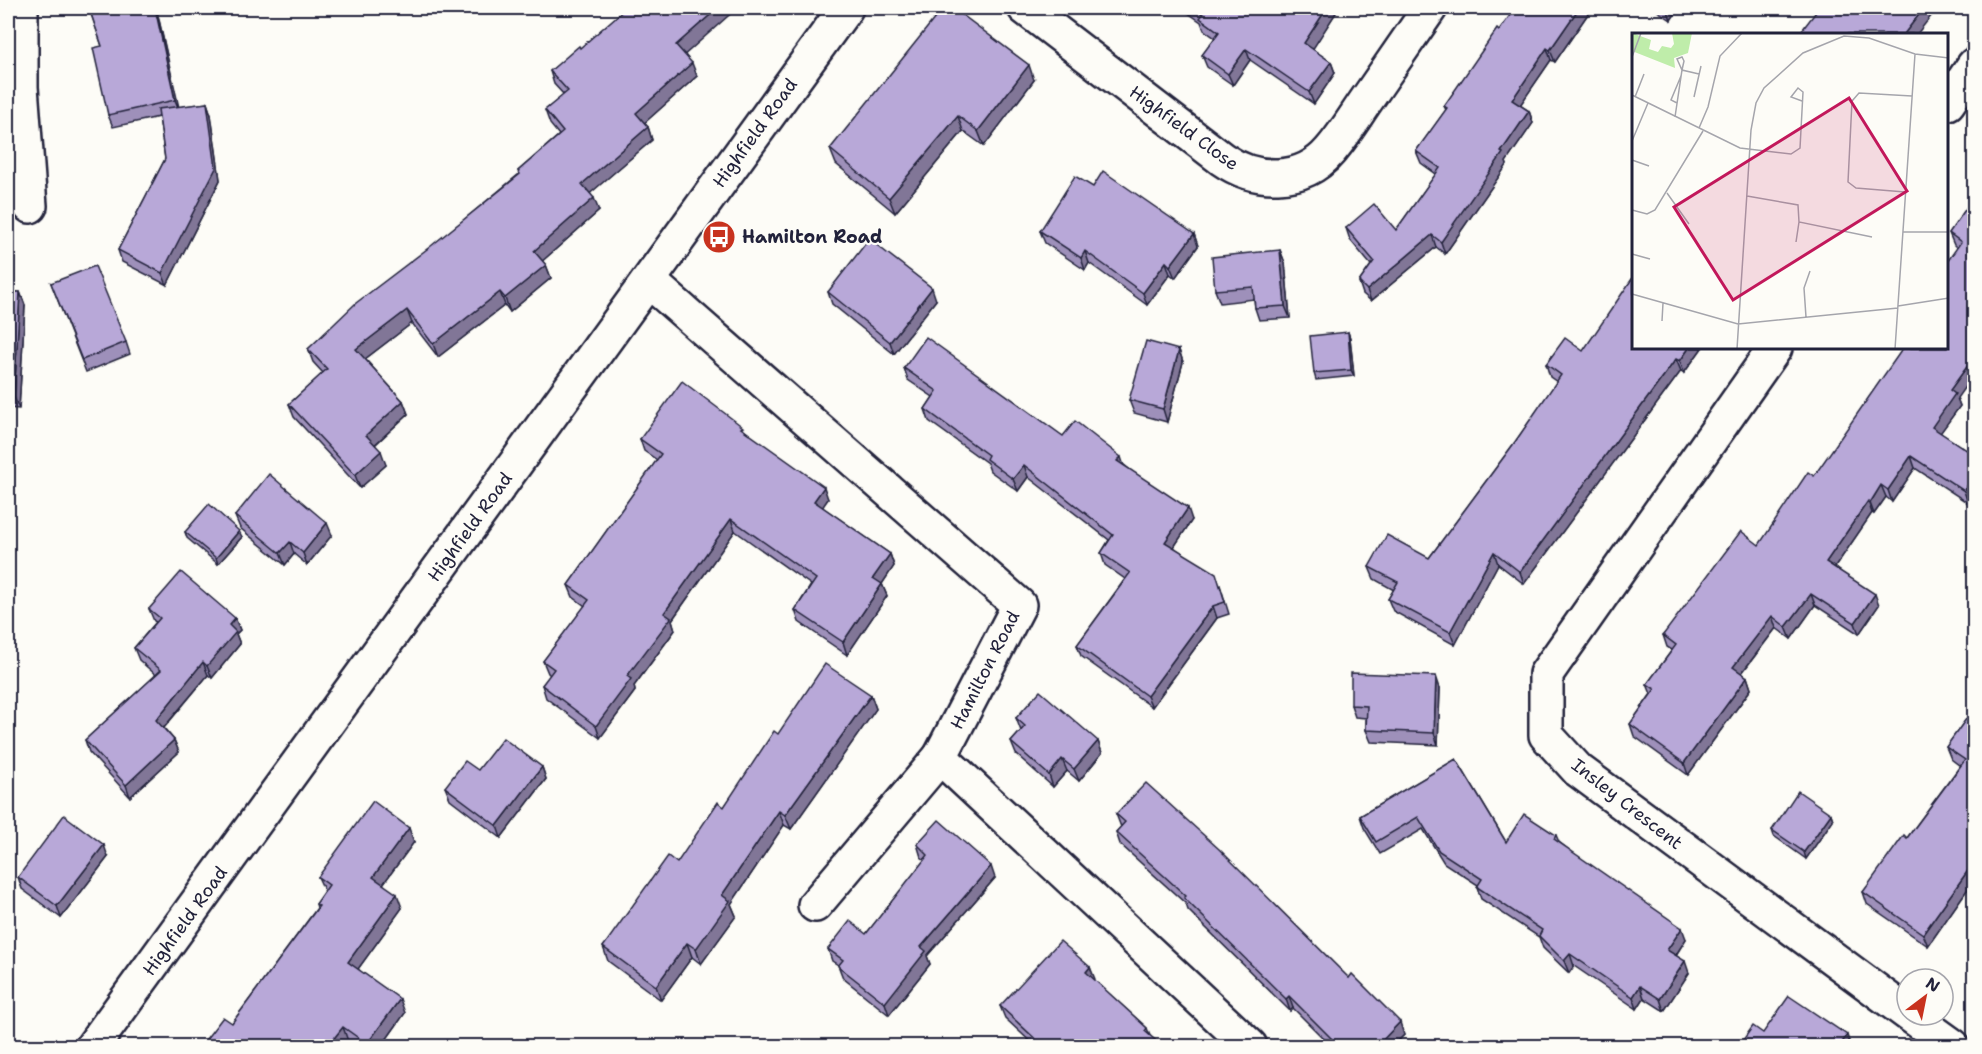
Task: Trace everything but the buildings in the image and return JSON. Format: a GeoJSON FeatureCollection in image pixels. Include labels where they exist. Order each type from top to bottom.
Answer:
{"type":"FeatureCollection","features":[{"type":"Feature","properties":{"kind":"street"},"geometry":{"type":"LineString","coordinates":[[21,8],[21,87],[30,207]]}},
{"type":"Feature","properties":{"kind":"street","name":"Highfield Road"},"geometry":{"type":"LineString","coordinates":[[93,1047],[846,8]]}},
{"type":"Feature","properties":{"kind":"street","name":"Highfield Close"},"geometry":{"type":"LineString","coordinates":[[1026,8],[1238,171],[1262,177],[1286,176],[1303,171],[1329,153],[1430,8]]}},
{"type":"Feature","properties":{"kind":"street"},"geometry":{"type":"LineString","coordinates":[[1949,100],[1974,65]]}},
{"type":"Feature","properties":{"kind":"street","name":"Hamilton Road"},"geometry":{"type":"LineString","coordinates":[[649,280],[1019,604],[940,757],[815,905]]}},
{"type":"Feature","properties":{"kind":"street","name":"Insley Crescent"},"geometry":{"type":"LineString","coordinates":[[1774,350],[1546,674],[1546,735],[1578,770],[1895,1004]]}},
{"type":"Feature","properties":{"kind":"street"},"geometry":{"type":"LineString","coordinates":[[940,757],[1251,1047]]}},
{"type":"Feature","properties":{"kind":"street","name":"Insley Crescent"},"geometry":{"type":"LineString","coordinates":[[1926,1027],[1953,1047]]}},
{"type":"Feature","properties":{"kind":"street"},"geometry":{"type":"LineString","coordinates":[[1966,1047],[1974,1035]]}},
{"type":"Feature","properties":{"kind":"place","name":"Hamilton Road"},"geometry":{"type":"Point","coordinates":[719,237]}}]}
